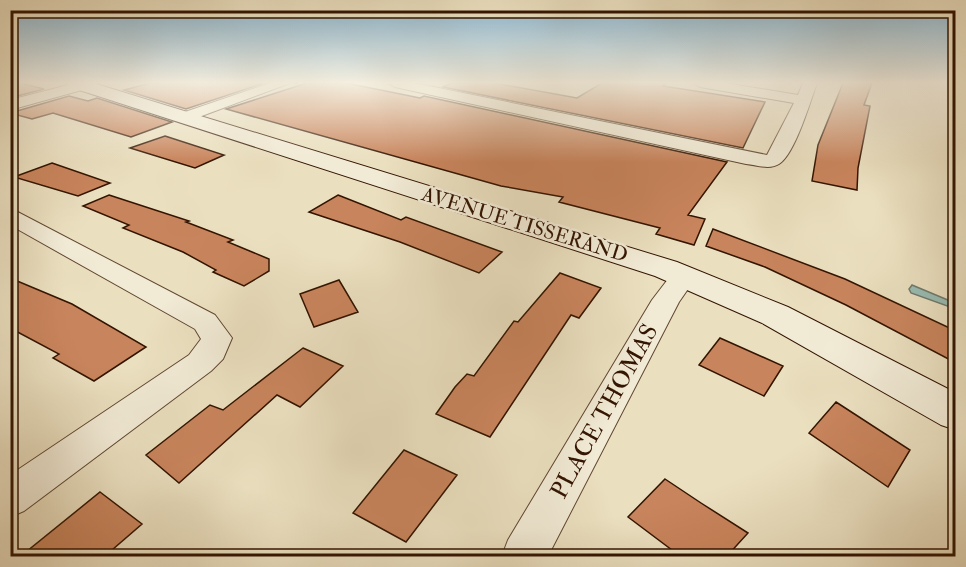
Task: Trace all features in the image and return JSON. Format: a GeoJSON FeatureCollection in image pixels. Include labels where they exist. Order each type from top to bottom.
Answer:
{"type":"FeatureCollection","features":[{"type":"Feature","properties":{"kind":"street","name":"AVENUE TISSERAND"},"geometry":{"type":"LineString","coordinates":[[161,109],[684,276],[775,315],[956,413]]}},
{"type":"Feature","properties":{"kind":"street"},"geometry":{"type":"LineString","coordinates":[[185,117],[207,109]]}},
{"type":"Feature","properties":{"kind":"street"},"geometry":{"type":"LineString","coordinates":[[520,109],[764,161],[777,158],[798,109]]}},
{"type":"Feature","properties":{"kind":"street"},"geometry":{"type":"LineString","coordinates":[[10,215],[205,322],[217,338],[212,351],[200,363],[10,498]]}},
{"type":"Feature","properties":{"kind":"street","name":"PLACE THOMAS"},"geometry":{"type":"LineString","coordinates":[[532,554],[666,300],[684,276]]}},
{"type":"Feature","properties":{"kind":"water"},"geometry":{"type":"Polygon","coordinates":[[[912,285],[955,303],[950,307],[911,293],[909,289],[912,285]]]}},
{"type":"Feature","properties":{"kind":"building"},"geometry":{"type":"Polygon","coordinates":[[[22,109],[133,109],[172,122],[131,137],[53,113],[32,119],[10,113],[22,109]]]}},
{"type":"Feature","properties":{"kind":"building"},"geometry":{"type":"Polygon","coordinates":[[[228,109],[486,109],[727,162],[688,215],[705,219],[694,245],[656,234],[660,228],[559,202],[563,197],[501,186],[228,109]]]}},
{"type":"Feature","properties":{"kind":"building"},"geometry":{"type":"Polygon","coordinates":[[[553,109],[761,109],[743,148],[553,109]]]}},
{"type":"Feature","properties":{"kind":"building"},"geometry":{"type":"Polygon","coordinates":[[[832,109],[869,109],[858,168],[857,190],[812,181],[818,145],[832,109]]]}},
{"type":"Feature","properties":{"kind":"building"},"geometry":{"type":"Polygon","coordinates":[[[165,136],[224,155],[195,168],[130,148],[165,136]]]}},
{"type":"Feature","properties":{"kind":"building"},"geometry":{"type":"Polygon","coordinates":[[[52,163],[110,183],[78,196],[14,177],[52,163]]]}},
{"type":"Feature","properties":{"kind":"building"},"geometry":{"type":"Polygon","coordinates":[[[109,195],[189,221],[186,222],[233,240],[228,242],[269,259],[269,271],[244,286],[213,272],[216,270],[183,252],[123,228],[129,225],[83,206],[109,195]]]}},
{"type":"Feature","properties":{"kind":"building"},"geometry":{"type":"Polygon","coordinates":[[[338,195],[401,220],[406,217],[502,252],[479,273],[400,242],[309,212],[338,195]]]}},
{"type":"Feature","properties":{"kind":"building"},"geometry":{"type":"Polygon","coordinates":[[[713,229],[845,279],[956,331],[956,363],[846,305],[765,267],[706,246],[713,229]]]}},
{"type":"Feature","properties":{"kind":"building"},"geometry":{"type":"Polygon","coordinates":[[[560,273],[601,288],[579,318],[571,315],[490,437],[436,414],[455,387],[467,374],[474,376],[514,321],[518,322],[560,273]]]}},
{"type":"Feature","properties":{"kind":"building"},"geometry":{"type":"Polygon","coordinates":[[[10,278],[72,304],[146,347],[94,381],[53,358],[59,354],[10,328],[10,278]]]}},
{"type":"Feature","properties":{"kind":"building"},"geometry":{"type":"Polygon","coordinates":[[[339,280],[358,312],[314,327],[300,294],[339,280]]]}},
{"type":"Feature","properties":{"kind":"building"},"geometry":{"type":"Polygon","coordinates":[[[720,338],[783,366],[764,396],[699,365],[720,338]]]}},
{"type":"Feature","properties":{"kind":"building"},"geometry":{"type":"Polygon","coordinates":[[[303,348],[343,366],[300,407],[277,395],[179,483],[146,455],[210,405],[223,410],[303,348]]]}},
{"type":"Feature","properties":{"kind":"building"},"geometry":{"type":"Polygon","coordinates":[[[836,402],[910,450],[888,487],[809,433],[836,402]]]}},
{"type":"Feature","properties":{"kind":"building"},"geometry":{"type":"Polygon","coordinates":[[[404,450],[457,475],[406,542],[353,513],[404,450]]]}},
{"type":"Feature","properties":{"kind":"building"},"geometry":{"type":"Polygon","coordinates":[[[665,479],[748,533],[727,556],[680,556],[628,517],[665,479]]]}},
{"type":"Feature","properties":{"kind":"building"},"geometry":{"type":"Polygon","coordinates":[[[100,492],[142,524],[105,556],[21,556],[100,492]]]}}]}
